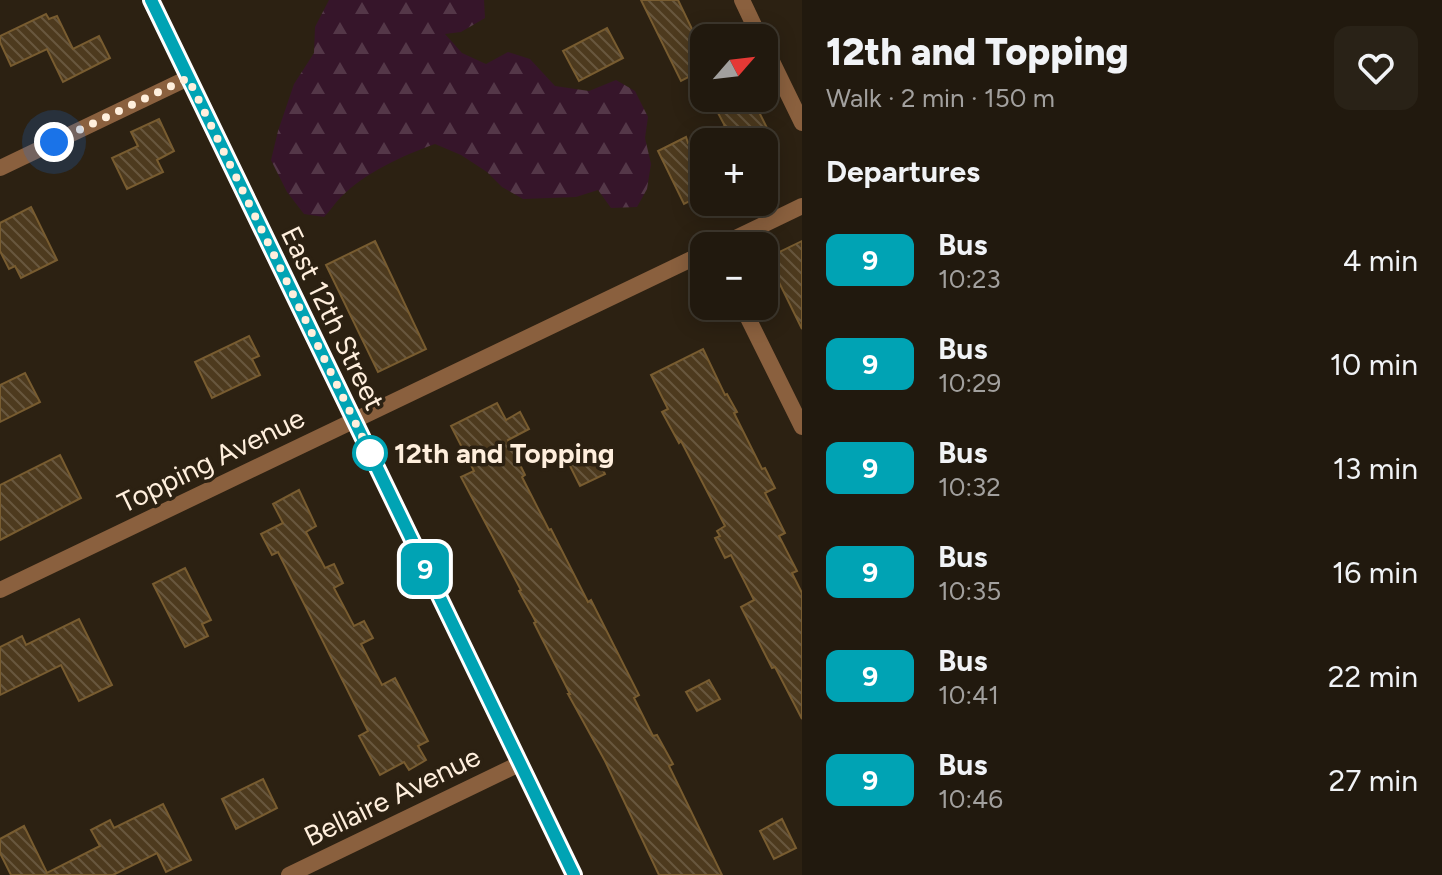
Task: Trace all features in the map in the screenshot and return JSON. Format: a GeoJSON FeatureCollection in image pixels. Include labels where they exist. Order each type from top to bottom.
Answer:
{"type":"FeatureCollection","features":[{"type":"Feature","properties":{"kind":"street","name":"East 12th Street"},"geometry":{"type":"LineString","coordinates":[[151,0],[574,875]]}},
{"type":"Feature","properties":{"kind":"street"},"geometry":{"type":"LineString","coordinates":[[742,0],[753,24]]}},
{"type":"Feature","properties":{"kind":"street"},"geometry":{"type":"LineString","coordinates":[[778,74],[802,123]]}},
{"type":"Feature","properties":{"kind":"street"},"geometry":{"type":"LineString","coordinates":[[0,168],[188,78]]}},
{"type":"Feature","properties":{"kind":"street"},"geometry":{"type":"LineString","coordinates":[[748,232],[802,206]]}},
{"type":"Feature","properties":{"kind":"street","name":"Topping Avenue"},"geometry":{"type":"LineString","coordinates":[[0,590],[690,260]]}},
{"type":"Feature","properties":{"kind":"street"},"geometry":{"type":"LineString","coordinates":[[749,320],[802,427]]}},
{"type":"Feature","properties":{"kind":"street","name":"Bellaire Avenue"},"geometry":{"type":"LineString","coordinates":[[289,875],[519,764]]}},
{"type":"Feature","properties":{"kind":"green space"},"geometry":{"type":"Polygon","coordinates":[[[329,0],[484,0],[485,18],[461,32],[445,34],[462,53],[486,64],[508,52],[530,59],[555,86],[589,91],[616,80],[635,91],[648,117],[645,138],[651,164],[647,189],[637,207],[611,208],[598,190],[576,197],[523,199],[461,155],[435,144],[373,172],[341,197],[324,217],[304,214],[287,192],[271,160],[294,84],[314,53],[315,27],[329,0]]]}},
{"type":"Feature","properties":{"kind":"building"},"geometry":{"type":"Polygon","coordinates":[[[641,0],[678,0],[690,25],[690,76],[681,81],[641,0]]]}},
{"type":"Feature","properties":{"kind":"building"},"geometry":{"type":"Polygon","coordinates":[[[46,14],[49,19],[57,16],[73,49],[99,36],[110,58],[63,82],[47,49],[11,66],[0,36],[46,14]]]}},
{"type":"Feature","properties":{"kind":"building"},"geometry":{"type":"Polygon","coordinates":[[[607,28],[623,58],[579,81],[563,51],[607,28]]]}},
{"type":"Feature","properties":{"kind":"building"},"geometry":{"type":"Polygon","coordinates":[[[718,112],[759,112],[767,128],[721,128],[725,126],[718,112]]]}},
{"type":"Feature","properties":{"kind":"building"},"geometry":{"type":"Polygon","coordinates":[[[159,119],[174,151],[157,160],[163,172],[127,189],[112,158],[138,146],[131,132],[159,119]]]}},
{"type":"Feature","properties":{"kind":"building"},"geometry":{"type":"Polygon","coordinates":[[[686,137],[690,201],[684,204],[658,151],[686,137]]]}},
{"type":"Feature","properties":{"kind":"building"},"geometry":{"type":"Polygon","coordinates":[[[31,207],[57,260],[21,278],[15,266],[9,269],[0,251],[0,223],[31,207]]]}},
{"type":"Feature","properties":{"kind":"building"},"geometry":{"type":"Polygon","coordinates":[[[375,241],[426,349],[378,372],[326,265],[375,241]]]}},
{"type":"Feature","properties":{"kind":"building"},"geometry":{"type":"Polygon","coordinates":[[[802,241],[802,329],[778,280],[778,253],[802,241]]]}},
{"type":"Feature","properties":{"kind":"building"},"geometry":{"type":"Polygon","coordinates":[[[249,336],[259,356],[252,359],[260,375],[212,398],[195,362],[249,336]]]}},
{"type":"Feature","properties":{"kind":"building"},"geometry":{"type":"Polygon","coordinates":[[[703,349],[725,395],[737,412],[734,413],[762,469],[765,468],[775,488],[765,493],[785,533],[779,536],[797,571],[792,573],[802,593],[802,719],[741,607],[754,600],[731,555],[725,558],[715,538],[720,536],[717,531],[725,526],[681,441],[679,443],[662,412],[668,409],[651,375],[703,349]]]}},
{"type":"Feature","properties":{"kind":"building"},"geometry":{"type":"Polygon","coordinates":[[[25,373],[40,402],[0,422],[0,385],[25,373]]]}},
{"type":"Feature","properties":{"kind":"building"},"geometry":{"type":"Polygon","coordinates":[[[497,403],[506,420],[520,412],[529,429],[508,440],[525,475],[522,477],[588,602],[591,600],[639,695],[634,698],[653,736],[657,735],[673,764],[669,766],[722,875],[659,875],[605,761],[568,694],[521,590],[461,477],[474,471],[451,426],[497,403]]]}},
{"type":"Feature","properties":{"kind":"building"},"geometry":{"type":"Polygon","coordinates":[[[592,447],[605,474],[580,486],[567,460],[592,447]]]}},
{"type":"Feature","properties":{"kind":"building"},"geometry":{"type":"Polygon","coordinates":[[[60,455],[81,498],[0,540],[0,485],[60,455]]]}},
{"type":"Feature","properties":{"kind":"building"},"geometry":{"type":"Polygon","coordinates":[[[299,490],[316,526],[306,532],[325,568],[334,564],[343,583],[334,588],[354,626],[364,621],[373,638],[361,644],[382,685],[395,678],[428,741],[418,746],[426,760],[409,770],[404,762],[380,775],[359,736],[368,731],[278,552],[272,555],[261,534],[283,523],[273,504],[299,490]]]}},
{"type":"Feature","properties":{"kind":"building"},"geometry":{"type":"Polygon","coordinates":[[[185,568],[211,620],[202,624],[208,636],[185,647],[153,584],[185,568]]]}},
{"type":"Feature","properties":{"kind":"building"},"geometry":{"type":"Polygon","coordinates":[[[79,619],[112,685],[79,701],[61,665],[0,695],[0,647],[22,636],[26,645],[79,619]]]}},
{"type":"Feature","properties":{"kind":"building"},"geometry":{"type":"Polygon","coordinates":[[[709,680],[720,699],[697,711],[686,692],[709,680]]]}},
{"type":"Feature","properties":{"kind":"building"},"geometry":{"type":"Polygon","coordinates":[[[263,779],[277,808],[236,829],[222,799],[263,779]]]}},
{"type":"Feature","properties":{"kind":"building"},"geometry":{"type":"Polygon","coordinates":[[[163,804],[191,860],[166,872],[157,853],[113,875],[11,875],[0,853],[0,839],[24,826],[47,873],[100,846],[91,830],[110,820],[114,828],[163,804]]]}},
{"type":"Feature","properties":{"kind":"building"},"geometry":{"type":"Polygon","coordinates":[[[782,819],[796,848],[774,859],[760,831],[782,819]]]}},
{"type":"Feature","properties":{"kind":"bus line","name":"9"},"geometry":{"type":"LineString","coordinates":[[151,0],[574,875]]}},
{"type":"Feature","properties":{"kind":"place","name":"12th and Topping"},"geometry":{"type":"Point","coordinates":[370,453]}},
{"type":"Feature","properties":{"kind":"route"},"geometry":{"type":"LineString","coordinates":[[54,142],[188,78],[370,453]]}}]}
